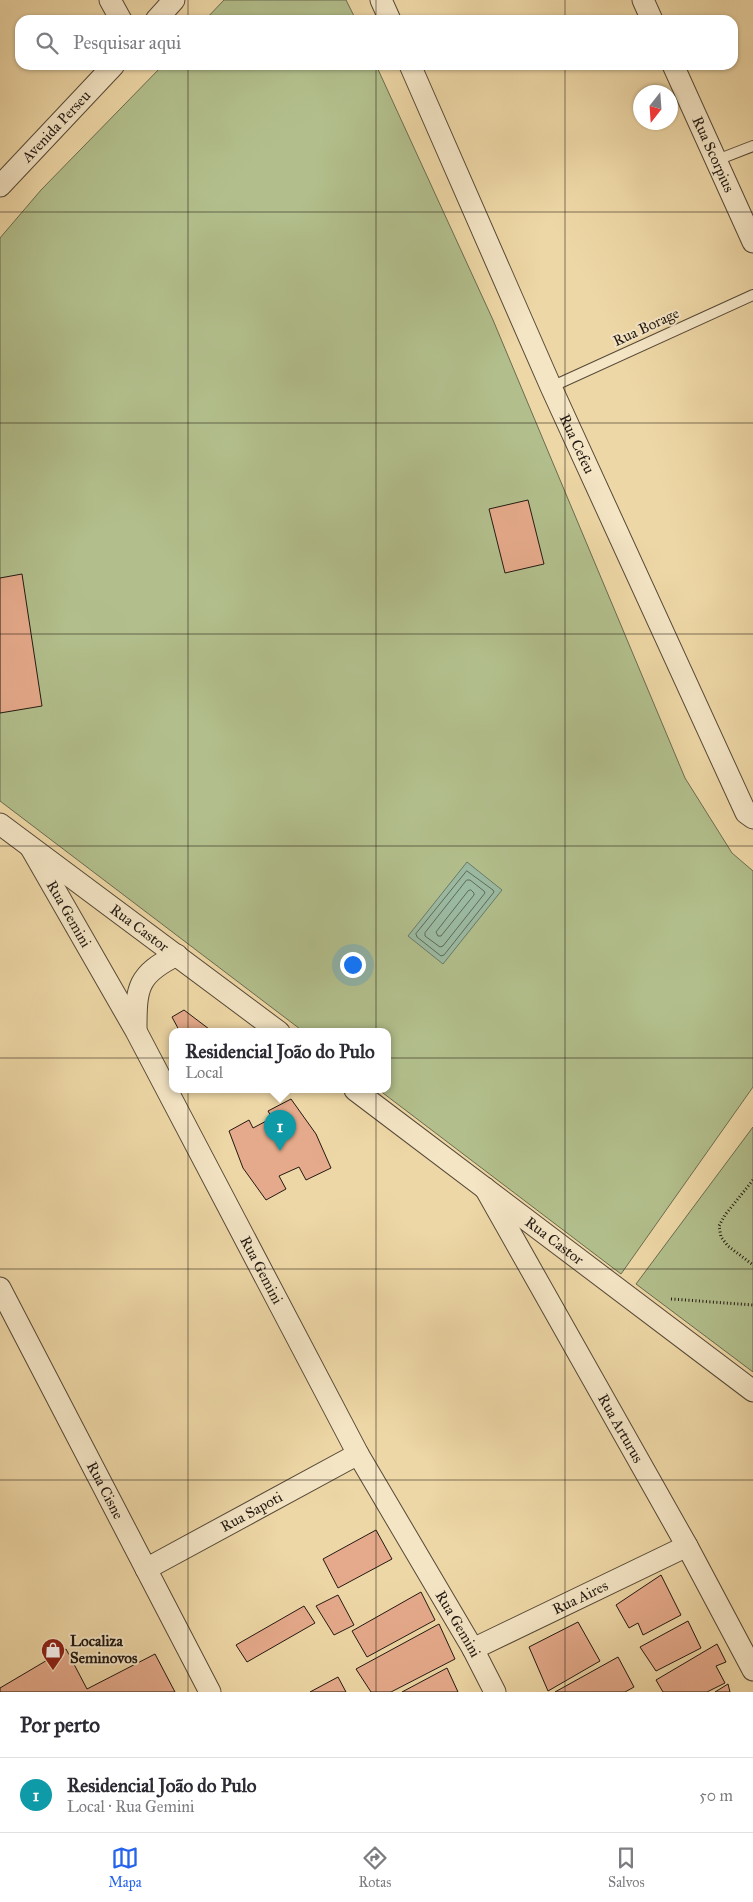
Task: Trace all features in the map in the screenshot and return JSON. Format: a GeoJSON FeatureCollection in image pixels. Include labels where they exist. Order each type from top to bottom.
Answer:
{"type":"FeatureCollection","features":[{"type":"Feature","properties":{"kind":"street"},"geometry":{"type":"LineString","coordinates":[[110,0],[118,15]]}},
{"type":"Feature","properties":{"kind":"street"},"geometry":{"type":"LineString","coordinates":[[160,15],[174,0]]}},
{"type":"Feature","properties":{"kind":"street"},"geometry":{"type":"LineString","coordinates":[[381,0],[388,15]]}},
{"type":"Feature","properties":{"kind":"street"},"geometry":{"type":"LineString","coordinates":[[643,0],[650,15]]}},
{"type":"Feature","properties":{"kind":"street","name":"Avenida Perseu"},"geometry":{"type":"LineString","coordinates":[[0,186],[109,70]]}},
{"type":"Feature","properties":{"kind":"street","name":"Rua Cefeu"},"geometry":{"type":"LineString","coordinates":[[412,70],[550,387],[751,813]]}},
{"type":"Feature","properties":{"kind":"street","name":"Rua Scorpius"},"geometry":{"type":"LineString","coordinates":[[675,70],[753,242]]}},
{"type":"Feature","properties":{"kind":"street","name":"Rua Castor"},"geometry":{"type":"LineString","coordinates":[[0,824],[274,1028]]}},
{"type":"Feature","properties":{"kind":"street","name":"Rua Gemini"},"geometry":{"type":"LineString","coordinates":[[32,848],[136,1031],[358,1454],[496,1692]]}},
{"type":"Feature","properties":{"kind":"street"},"geometry":{"type":"LineString","coordinates":[[136,1031],[136,998],[144,979],[157,965],[177,955]]}},
{"type":"Feature","properties":{"kind":"street","name":"Rua Castor"},"geometry":{"type":"LineString","coordinates":[[359,1093],[753,1391]]}},
{"type":"Feature","properties":{"kind":"street","name":"Rua Arturus"},"geometry":{"type":"LineString","coordinates":[[485,1188],[687,1546],[753,1670]]}},
{"type":"Feature","properties":{"kind":"street","name":"Rua Cisne"},"geometry":{"type":"LineString","coordinates":[[0,1288],[210,1692]]}},
{"type":"Feature","properties":{"kind":"street","name":"Rua Sapoti"},"geometry":{"type":"LineString","coordinates":[[146,1569],[358,1454]]}},
{"type":"Feature","properties":{"kind":"street","name":"Rua Aires"},"geometry":{"type":"LineString","coordinates":[[472,1649],[687,1546]]}},
{"type":"Feature","properties":{"kind":"lane"},"geometry":{"type":"LineString","coordinates":[[717,160],[753,146]]}},
{"type":"Feature","properties":{"kind":"lane","name":"Rua Borage"},"geometry":{"type":"LineString","coordinates":[[550,387],[753,295]]}},
{"type":"Feature","properties":{"kind":"path"},"geometry":{"type":"LineString","coordinates":[[753,1180],[725,1215],[719,1226],[721,1237],[728,1246],[753,1265]]}},
{"type":"Feature","properties":{"kind":"path"},"geometry":{"type":"LineString","coordinates":[[665,1298],[753,1305]]}},
{"type":"Feature","properties":{"kind":"shaded area"},"geometry":{"type":"Polygon","coordinates":[[[224,0],[346,0],[354,15],[210,15],[224,0]]]}},
{"type":"Feature","properties":{"kind":"shaded area"},"geometry":{"type":"Polygon","coordinates":[[[158,70],[378,70],[493,320],[685,778],[732,853],[753,871],[753,1087],[621,1274],[383,1093],[391,1093],[391,1028],[299,1028],[0,801],[0,238],[41,190],[158,70]]]}},
{"type":"Feature","properties":{"kind":"shaded area"},"geometry":{"type":"Polygon","coordinates":[[[753,1127],[753,1372],[636,1284],[753,1127]]]}},
{"type":"Feature","properties":{"kind":"water"},"geometry":{"type":"Polygon","coordinates":[[[467,862],[502,890],[443,964],[408,936],[467,862]]]}},
{"type":"Feature","properties":{"kind":"building"},"geometry":{"type":"Polygon","coordinates":[[[528,500],[544,564],[505,573],[489,509],[528,500]]]}},
{"type":"Feature","properties":{"kind":"building"},"geometry":{"type":"Polygon","coordinates":[[[22,574],[42,706],[0,713],[0,578],[22,574]]]}},
{"type":"Feature","properties":{"kind":"building"},"geometry":{"type":"Polygon","coordinates":[[[184,1010],[208,1028],[178,1028],[172,1017],[184,1010]]]}},
{"type":"Feature","properties":{"kind":"building"},"geometry":{"type":"Polygon","coordinates":[[[291,1099],[316,1134],[331,1168],[306,1180],[299,1167],[279,1176],[286,1189],[266,1200],[243,1168],[229,1131],[249,1120],[253,1128],[272,1118],[268,1111],[291,1099]]]}},
{"type":"Feature","properties":{"kind":"building"},"geometry":{"type":"Polygon","coordinates":[[[376,1530],[392,1559],[338,1588],[323,1559],[376,1530]]]}},
{"type":"Feature","properties":{"kind":"building"},"geometry":{"type":"Polygon","coordinates":[[[661,1575],[681,1615],[643,1635],[638,1623],[629,1628],[616,1605],[661,1575]]]}},
{"type":"Feature","properties":{"kind":"building"},"geometry":{"type":"Polygon","coordinates":[[[421,1592],[435,1620],[367,1657],[352,1631],[421,1592]]]}},
{"type":"Feature","properties":{"kind":"building"},"geometry":{"type":"Polygon","coordinates":[[[338,1595],[354,1625],[334,1635],[316,1606],[338,1595]]]}},
{"type":"Feature","properties":{"kind":"building"},"geometry":{"type":"Polygon","coordinates":[[[304,1606],[315,1623],[247,1662],[236,1645],[304,1606]]]}},
{"type":"Feature","properties":{"kind":"building"},"geometry":{"type":"Polygon","coordinates":[[[688,1621],[701,1648],[656,1671],[640,1647],[688,1621]]]}},
{"type":"Feature","properties":{"kind":"building"},"geometry":{"type":"Polygon","coordinates":[[[578,1622],[600,1661],[548,1691],[529,1647],[578,1622]]]}},
{"type":"Feature","properties":{"kind":"building"},"geometry":{"type":"Polygon","coordinates":[[[439,1624],[455,1659],[391,1692],[371,1692],[356,1669],[439,1624]]]}},
{"type":"Feature","properties":{"kind":"building"},"geometry":{"type":"Polygon","coordinates":[[[717,1644],[726,1662],[716,1666],[725,1683],[707,1692],[663,1692],[656,1680],[717,1644]]]}},
{"type":"Feature","properties":{"kind":"building","name":"Localiza Seminovos"},"geometry":{"type":"Polygon","coordinates":[[[66,1649],[87,1689],[155,1654],[175,1692],[0,1692],[0,1688],[66,1649]]]}},
{"type":"Feature","properties":{"kind":"building"},"geometry":{"type":"Polygon","coordinates":[[[618,1657],[634,1687],[625,1692],[555,1692],[618,1657]]]}},
{"type":"Feature","properties":{"kind":"building"},"geometry":{"type":"Polygon","coordinates":[[[447,1668],[458,1692],[402,1692],[447,1668]]]}},
{"type":"Feature","properties":{"kind":"building"},"geometry":{"type":"Polygon","coordinates":[[[338,1677],[346,1692],[310,1692],[338,1677]]]}},
{"type":"Feature","properties":{"kind":"building"},"geometry":{"type":"Polygon","coordinates":[[[728,1684],[730,1692],[715,1692],[728,1684]]]}},
{"type":"Feature","properties":{"kind":"place","name":"Residencial João do Pulo"},"geometry":{"type":"Point","coordinates":[280,1151]}},
{"type":"Feature","properties":{"kind":"place","name":"Localiza Seminovos"},"geometry":{"type":"Point","coordinates":[53,1671]}}]}
